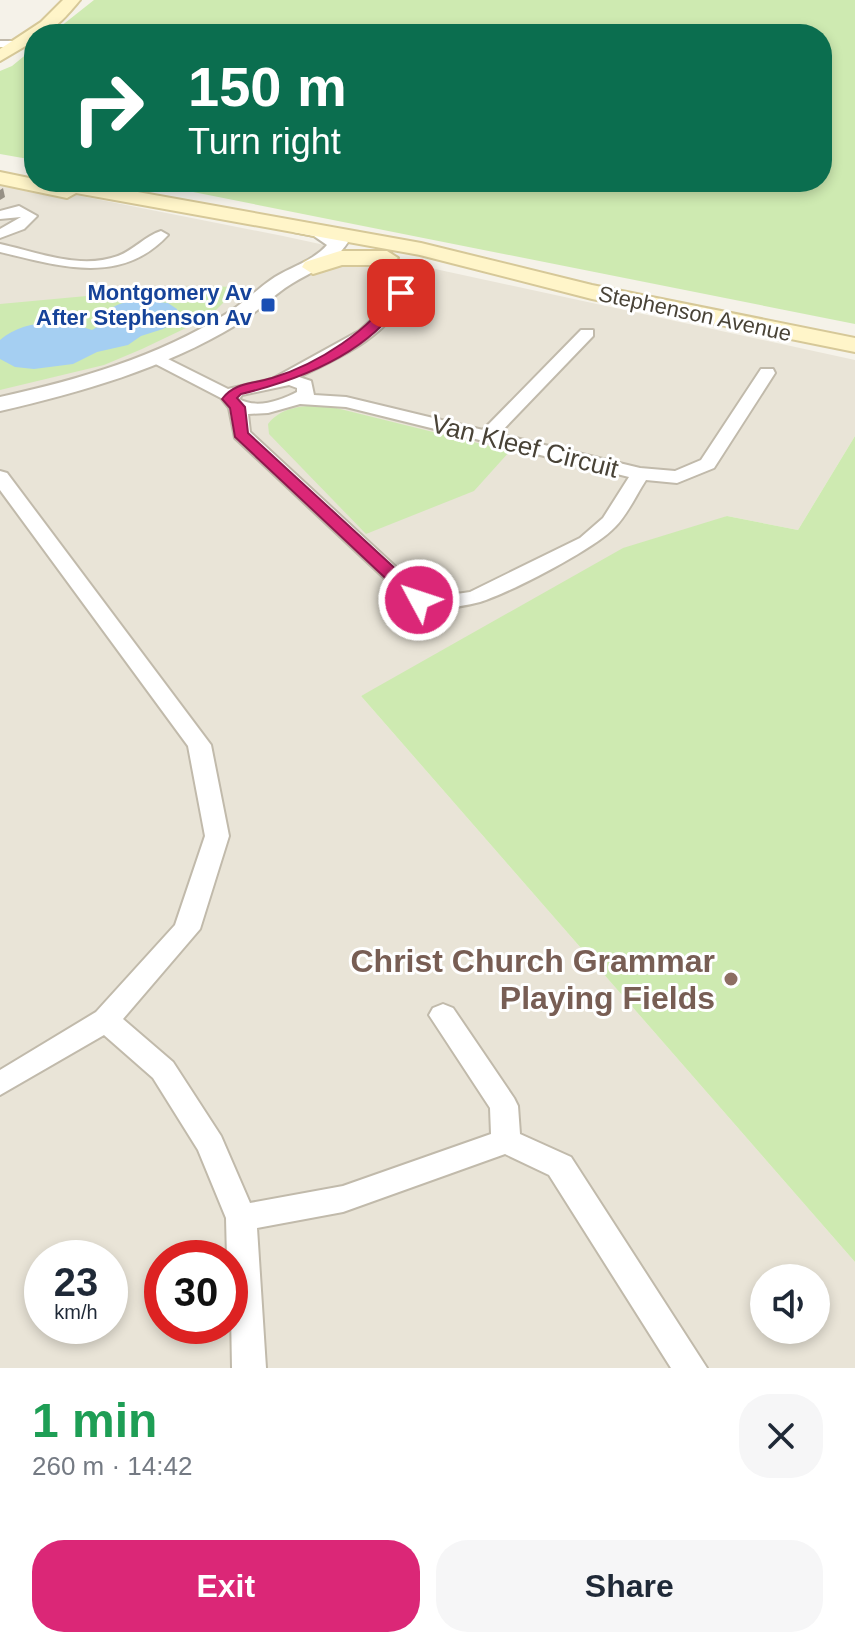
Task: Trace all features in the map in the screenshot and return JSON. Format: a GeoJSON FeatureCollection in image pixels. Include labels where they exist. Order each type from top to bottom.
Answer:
{"type":"FeatureCollection","features":[{"type":"Feature","properties":{"kind":"main road"},"geometry":{"type":"LineString","coordinates":[[48,24],[72,0]]}},
{"type":"Feature","properties":{"kind":"main road"},"geometry":{"type":"LineString","coordinates":[[0,56],[24,41]]}},
{"type":"Feature","properties":{"kind":"main road","name":"Stephenson Avenue"},"geometry":{"type":"LineString","coordinates":[[0,175],[24,178]]}},
{"type":"Feature","properties":{"kind":"main road","name":"Stephenson Avenue"},"geometry":{"type":"LineString","coordinates":[[0,175],[24,180]]}},
{"type":"Feature","properties":{"kind":"main road","name":"Stephenson Avenue"},"geometry":{"type":"LineString","coordinates":[[86,192],[855,345]]}},
{"type":"Feature","properties":{"kind":"main road","name":"Stephenson Avenue"},"geometry":{"type":"LineString","coordinates":[[106,192],[375,240],[482,263],[535,279]]}},
{"type":"Feature","properties":{"kind":"main road"},"geometry":{"type":"LineString","coordinates":[[313,267],[340,258],[373,257],[456,272],[489,273]]}},
{"type":"Feature","properties":{"kind":"street"},"geometry":{"type":"LineString","coordinates":[[0,44],[19,44]]}},
{"type":"Feature","properties":{"kind":"street"},"geometry":{"type":"LineString","coordinates":[[0,215],[19,210],[30,216],[19,226],[0,234]]}},
{"type":"Feature","properties":{"kind":"street"},"geometry":{"type":"LineString","coordinates":[[233,214],[320,232],[339,242]]}},
{"type":"Feature","properties":{"kind":"street"},"geometry":{"type":"LineString","coordinates":[[0,248],[73,264],[103,264],[129,257],[161,235]]}},
{"type":"Feature","properties":{"kind":"street"},"geometry":{"type":"LineString","coordinates":[[291,277],[290,270],[317,245],[375,240]]}},
{"type":"Feature","properties":{"kind":"street"},"geometry":{"type":"LineString","coordinates":[[0,404],[84,382],[159,355],[229,321],[291,277],[313,267],[339,242]]}},
{"type":"Feature","properties":{"kind":"street"},"geometry":{"type":"LineString","coordinates":[[237,397],[326,358],[369,330],[397,304],[401,293]]}},
{"type":"Feature","properties":{"kind":"street"},"geometry":{"type":"LineString","coordinates":[[488,435],[587,333]]}},
{"type":"Feature","properties":{"kind":"street"},"geometry":{"type":"LineString","coordinates":[[159,355],[258,409]]}},
{"type":"Feature","properties":{"kind":"street"},"geometry":{"type":"LineString","coordinates":[[251,442],[250,432],[258,409],[303,391],[326,358]]}},
{"type":"Feature","properties":{"kind":"street"},"geometry":{"type":"LineString","coordinates":[[640,474],[677,477],[708,464],[767,373]]}},
{"type":"Feature","properties":{"kind":"street"},"geometry":{"type":"LineString","coordinates":[[279,381],[303,391]]}},
{"type":"Feature","properties":{"kind":"street","name":"Van Kleef Circuit"},"geometry":{"type":"LineString","coordinates":[[237,397],[241,434],[419,600],[443,602],[475,597],[587,542],[610,522],[640,474],[303,391]]}},
{"type":"Feature","properties":{"kind":"street"},"geometry":{"type":"LineString","coordinates":[[0,477],[199,745],[217,836],[187,929],[106,1020],[0,1084]]}},
{"type":"Feature","properties":{"kind":"street"},"geometry":{"type":"LineString","coordinates":[[443,1015],[504,1106],[506,1141]]}},
{"type":"Feature","properties":{"kind":"street"},"geometry":{"type":"LineString","coordinates":[[106,1020],[163,1070],[211,1145],[241,1218],[249,1368]]}},
{"type":"Feature","properties":{"kind":"street"},"geometry":{"type":"LineString","coordinates":[[241,1218],[343,1199],[506,1141],[560,1166],[691,1364],[690,1368]]}},
{"type":"Feature","properties":{"kind":"shaded area"},"geometry":{"type":"Polygon","coordinates":[[[0,180],[24,185],[24,192],[61,192],[283,236],[855,360],[855,436],[798,530],[727,516],[361,696],[855,1262],[855,1368],[0,1368],[0,180]]]}},
{"type":"Feature","properties":{"kind":"green space"},"geometry":{"type":"Polygon","coordinates":[[[94,0],[855,0],[855,324],[193,192],[832,192],[832,24],[64,24],[94,0]]]}},
{"type":"Feature","properties":{"kind":"green space"},"geometry":{"type":"Polygon","coordinates":[[[24,56],[24,158],[0,154],[0,71],[24,56]]]}},
{"type":"Feature","properties":{"kind":"green space"},"geometry":{"type":"Polygon","coordinates":[[[195,286],[239,287],[209,317],[142,349],[104,365],[0,390],[0,304],[195,286]]]}},
{"type":"Feature","properties":{"kind":"green space"},"geometry":{"type":"Polygon","coordinates":[[[324,405],[510,451],[474,491],[366,534],[269,434],[268,424],[280,414],[294,408],[324,405]]]}},
{"type":"Feature","properties":{"kind":"green space","name":"Christ Church Grammar Playing Fields"},"geometry":{"type":"Polygon","coordinates":[[[855,436],[855,1262],[361,696],[623,548],[727,516],[798,530],[855,436]]]}},
{"type":"Feature","properties":{"kind":"water"},"geometry":{"type":"Polygon","coordinates":[[[140,300],[168,303],[177,309],[179,316],[174,323],[141,336],[128,345],[97,352],[73,364],[34,369],[15,367],[0,359],[0,340],[20,328],[56,323],[92,330],[102,324],[111,309],[121,303],[140,300]]]}},
{"type":"Feature","properties":{"kind":"place","name":"Montgomery Av After Stephenson Av"},"geometry":{"type":"Point","coordinates":[268,305]}},
{"type":"Feature","properties":{"kind":"place","name":"Christ Church Grammar Playing Fields"},"geometry":{"type":"Point","coordinates":[731,979]}},
{"type":"Feature","properties":{"kind":"route"},"geometry":{"type":"LineString","coordinates":[[401,293],[390,311],[347,347],[279,381],[236,391],[229,399],[238,407],[241,434],[419,600]]}}]}
